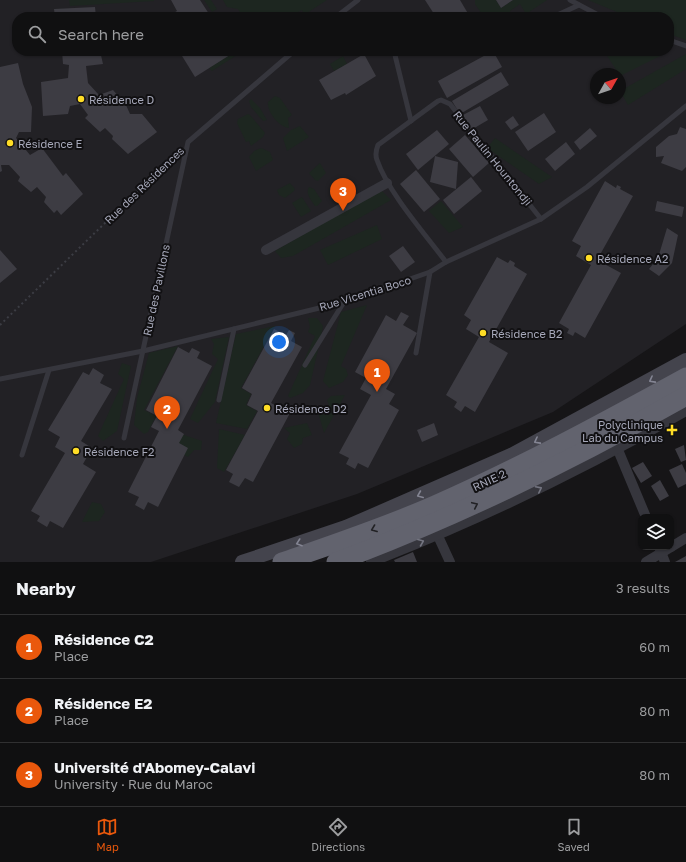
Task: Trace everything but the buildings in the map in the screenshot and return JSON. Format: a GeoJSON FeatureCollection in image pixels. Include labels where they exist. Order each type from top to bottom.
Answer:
{"type":"FeatureCollection","features":[{"type":"Feature","properties":{"kind":"highway","name":"RNIE 2"},"geometry":{"type":"LineString","coordinates":[[282,562],[342,541],[435,505],[591,430],[686,377]]}},
{"type":"Feature","properties":{"kind":"highway","name":"RNIE 2"},"geometry":{"type":"LineString","coordinates":[[336,562],[437,522],[523,482],[686,396]]}},
{"type":"Feature","properties":{"kind":"street"},"geometry":{"type":"LineString","coordinates":[[266,250],[387,183]]}},
{"type":"Feature","properties":{"kind":"street"},"geometry":{"type":"LineString","coordinates":[[242,562],[346,527],[504,458],[686,360]]}},
{"type":"Feature","properties":{"kind":"street"},"geometry":{"type":"LineString","coordinates":[[371,562],[438,536],[528,495],[618,450],[686,411]]}},
{"type":"Feature","properties":{"kind":"street"},"geometry":{"type":"LineString","coordinates":[[618,450],[645,514]]}},
{"type":"Feature","properties":{"kind":"street"},"geometry":{"type":"LineString","coordinates":[[438,536],[450,562]]}},
{"type":"Feature","properties":{"kind":"street"},"geometry":{"type":"LineString","coordinates":[[674,545],[686,538]]}},
{"type":"Feature","properties":{"kind":"street"},"geometry":{"type":"LineString","coordinates":[[646,562],[662,554]]}},
{"type":"Feature","properties":{"kind":"lane"},"geometry":{"type":"LineString","coordinates":[[342,12],[358,0]]}},
{"type":"Feature","properties":{"kind":"lane"},"geometry":{"type":"LineString","coordinates":[[570,0],[592,12]]}},
{"type":"Feature","properties":{"kind":"lane"},"geometry":{"type":"LineString","coordinates":[[564,12],[579,5]]}},
{"type":"Feature","properties":{"kind":"lane"},"geometry":{"type":"LineString","coordinates":[[674,42],[686,46]]}},
{"type":"Feature","properties":{"kind":"lane","name":"Rue des Résidences"},"geometry":{"type":"LineString","coordinates":[[188,142],[288,56]]}},
{"type":"Feature","properties":{"kind":"lane"},"geometry":{"type":"LineString","coordinates":[[395,56],[411,121],[378,145],[376,159],[387,183],[446,262]]}},
{"type":"Feature","properties":{"kind":"lane","name":"Rue Paulin Hountondji"},"geometry":{"type":"LineString","coordinates":[[411,121],[442,100],[450,104],[541,219]]}},
{"type":"Feature","properties":{"kind":"lane","name":"Rue Vicentia Boco"},"geometry":{"type":"LineString","coordinates":[[0,380],[143,351],[344,302],[430,272],[446,262],[541,219],[588,187],[686,106]]}},
{"type":"Feature","properties":{"kind":"lane","name":"Rue des Pavillons"},"geometry":{"type":"LineString","coordinates":[[124,438],[188,142]]}},
{"type":"Feature","properties":{"kind":"lane"},"geometry":{"type":"LineString","coordinates":[[416,353],[430,272]]}},
{"type":"Feature","properties":{"kind":"lane"},"geometry":{"type":"LineString","coordinates":[[305,365],[344,302]]}},
{"type":"Feature","properties":{"kind":"lane"},"geometry":{"type":"LineString","coordinates":[[219,400],[234,328]]}},
{"type":"Feature","properties":{"kind":"lane"},"geometry":{"type":"LineString","coordinates":[[22,455],[50,370]]}},
{"type":"Feature","properties":{"kind":"path","name":"Rue des Résidences"},"geometry":{"type":"LineString","coordinates":[[0,325],[188,142]]}},
{"type":"Feature","properties":{"kind":"shaded area"},"geometry":{"type":"Polygon","coordinates":[[[0,0],[686,0],[686,324],[553,412],[357,494],[151,562],[0,562],[0,0]]]}},
{"type":"Feature","properties":{"kind":"shaded area"},"geometry":{"type":"Polygon","coordinates":[[[69,0],[154,0],[154,1],[70,6],[69,0]]]}},
{"type":"Feature","properties":{"kind":"shaded area"},"geometry":{"type":"Polygon","coordinates":[[[204,0],[211,0],[217,9],[212,12],[204,0]]]}},
{"type":"Feature","properties":{"kind":"shaded area"},"geometry":{"type":"Polygon","coordinates":[[[223,0],[327,0],[309,12],[303,12],[302,10],[298,12],[240,12],[238,9],[227,7],[223,0]]]}},
{"type":"Feature","properties":{"kind":"shaded area"},"geometry":{"type":"Polygon","coordinates":[[[475,0],[496,0],[501,8],[513,0],[547,0],[529,12],[525,12],[520,4],[510,12],[481,12],[475,4],[475,0]]]}},
{"type":"Feature","properties":{"kind":"shaded area"},"geometry":{"type":"Polygon","coordinates":[[[588,0],[686,0],[686,40],[674,36],[674,12],[617,12],[588,0]]]}},
{"type":"Feature","properties":{"kind":"shaded area"},"geometry":{"type":"Polygon","coordinates":[[[686,54],[686,69],[628,105],[626,102],[626,88],[686,54]]]}},
{"type":"Feature","properties":{"kind":"shaded area"},"geometry":{"type":"Polygon","coordinates":[[[228,56],[235,56],[212,71],[209,68],[228,56]]]}},
{"type":"Feature","properties":{"kind":"shaded area"},"geometry":{"type":"Polygon","coordinates":[[[343,56],[347,64],[334,71],[330,64],[343,56]]]}},
{"type":"Feature","properties":{"kind":"shaded area"},"geometry":{"type":"Polygon","coordinates":[[[607,56],[660,56],[626,73],[626,68],[615,68],[607,56]]]}},
{"type":"Feature","properties":{"kind":"shaded area"},"geometry":{"type":"Polygon","coordinates":[[[275,96],[280,98],[292,115],[288,118],[289,128],[281,125],[269,110],[268,102],[275,96]]]}},
{"type":"Feature","properties":{"kind":"shaded area"},"geometry":{"type":"Polygon","coordinates":[[[251,99],[260,108],[267,120],[263,121],[251,107],[249,101],[251,99]]]}},
{"type":"Feature","properties":{"kind":"shaded area"},"geometry":{"type":"Polygon","coordinates":[[[248,114],[265,133],[263,137],[251,146],[249,141],[246,142],[237,123],[238,119],[248,114]]]}},
{"type":"Feature","properties":{"kind":"shaded area"},"geometry":{"type":"Polygon","coordinates":[[[300,126],[309,137],[287,151],[283,138],[291,130],[300,126]]]}},
{"type":"Feature","properties":{"kind":"shaded area"},"geometry":{"type":"Polygon","coordinates":[[[495,138],[552,177],[539,184],[487,148],[495,138]]]}},
{"type":"Feature","properties":{"kind":"shaded area"},"geometry":{"type":"Polygon","coordinates":[[[261,148],[270,152],[273,160],[256,171],[249,157],[254,151],[261,148]]]}},
{"type":"Feature","properties":{"kind":"shaded area"},"geometry":{"type":"Polygon","coordinates":[[[320,163],[326,173],[318,181],[315,180],[309,173],[320,163]]]}},
{"type":"Feature","properties":{"kind":"shaded area"},"geometry":{"type":"Polygon","coordinates":[[[290,183],[295,189],[294,191],[285,198],[279,195],[277,190],[290,183]]]}},
{"type":"Feature","properties":{"kind":"shaded area"},"geometry":{"type":"Polygon","coordinates":[[[309,187],[314,189],[322,201],[317,206],[315,206],[309,196],[309,187]]]}},
{"type":"Feature","properties":{"kind":"shaded area"},"geometry":{"type":"Polygon","coordinates":[[[380,189],[391,200],[293,256],[281,258],[275,251],[380,189]]]}},
{"type":"Feature","properties":{"kind":"shaded area"},"geometry":{"type":"Polygon","coordinates":[[[302,197],[311,211],[301,217],[292,203],[302,197]]]}},
{"type":"Feature","properties":{"kind":"shaded area"},"geometry":{"type":"Polygon","coordinates":[[[441,201],[463,227],[449,233],[429,211],[441,201]]]}},
{"type":"Feature","properties":{"kind":"shaded area"},"geometry":{"type":"Polygon","coordinates":[[[377,225],[382,239],[328,265],[320,250],[377,225]]]}},
{"type":"Feature","properties":{"kind":"shaded area"},"geometry":{"type":"Polygon","coordinates":[[[367,305],[341,366],[346,369],[348,375],[343,382],[329,388],[323,381],[341,312],[367,305]]]}},
{"type":"Feature","properties":{"kind":"shaded area"},"geometry":{"type":"Polygon","coordinates":[[[308,318],[317,318],[323,326],[322,332],[310,385],[303,393],[290,398],[288,396],[315,336],[308,332],[310,327],[308,318]]]}},
{"type":"Feature","properties":{"kind":"shaded area"},"geometry":{"type":"Polygon","coordinates":[[[275,326],[241,388],[251,394],[246,405],[257,411],[247,429],[216,423],[236,334],[275,326]]]}},
{"type":"Feature","properties":{"kind":"shaded area"},"geometry":{"type":"Polygon","coordinates":[[[229,337],[215,402],[198,423],[190,419],[218,359],[212,354],[214,344],[211,339],[229,337]]]}},
{"type":"Feature","properties":{"kind":"shaded area"},"geometry":{"type":"Polygon","coordinates":[[[178,346],[144,410],[156,416],[148,432],[144,434],[134,425],[137,398],[149,353],[178,346]]]}},
{"type":"Feature","properties":{"kind":"shaded area"},"geometry":{"type":"Polygon","coordinates":[[[122,363],[131,366],[117,431],[103,441],[98,436],[124,379],[118,374],[122,363]]]}},
{"type":"Feature","properties":{"kind":"shaded area"},"geometry":{"type":"Polygon","coordinates":[[[345,395],[324,433],[318,412],[329,405],[327,400],[331,396],[345,395]]]}},
{"type":"Feature","properties":{"kind":"shaded area"},"geometry":{"type":"Polygon","coordinates":[[[307,423],[312,435],[303,438],[302,444],[294,448],[287,439],[290,433],[284,428],[307,423]]]}},
{"type":"Feature","properties":{"kind":"shaded area"},"geometry":{"type":"Polygon","coordinates":[[[219,429],[245,435],[224,472],[217,468],[219,429]]]}},
{"type":"Feature","properties":{"kind":"shaded area"},"geometry":{"type":"Polygon","coordinates":[[[181,434],[202,441],[201,450],[194,450],[188,457],[180,453],[176,440],[181,434]]]}},
{"type":"Feature","properties":{"kind":"shaded area"},"geometry":{"type":"Polygon","coordinates":[[[92,502],[101,504],[105,512],[99,521],[82,522],[92,502]]]}},
{"type":"Feature","properties":{"kind":"place","name":"Résidence D"},"geometry":{"type":"Point","coordinates":[81,99]}},
{"type":"Feature","properties":{"kind":"place","name":"Résidence E"},"geometry":{"type":"Point","coordinates":[10,143]}},
{"type":"Feature","properties":{"kind":"place","name":"Université d'Abomey-Calavi"},"geometry":{"type":"Point","coordinates":[343,211]}},
{"type":"Feature","properties":{"kind":"place","name":"Résidence A2"},"geometry":{"type":"Point","coordinates":[589,258]}},
{"type":"Feature","properties":{"kind":"place","name":"Résidence B2"},"geometry":{"type":"Point","coordinates":[483,333]}},
{"type":"Feature","properties":{"kind":"place","name":"Résidence C2"},"geometry":{"type":"Point","coordinates":[377,392]}},
{"type":"Feature","properties":{"kind":"place","name":"Résidence D2"},"geometry":{"type":"Point","coordinates":[267,408]}},
{"type":"Feature","properties":{"kind":"place","name":"Résidence E2"},"geometry":{"type":"Point","coordinates":[167,429]}},
{"type":"Feature","properties":{"kind":"place","name":"Polyclinique Lab du Campus"},"geometry":{"type":"Point","coordinates":[672,430]}},
{"type":"Feature","properties":{"kind":"place","name":"Résidence F2"},"geometry":{"type":"Point","coordinates":[76,451]}}]}
